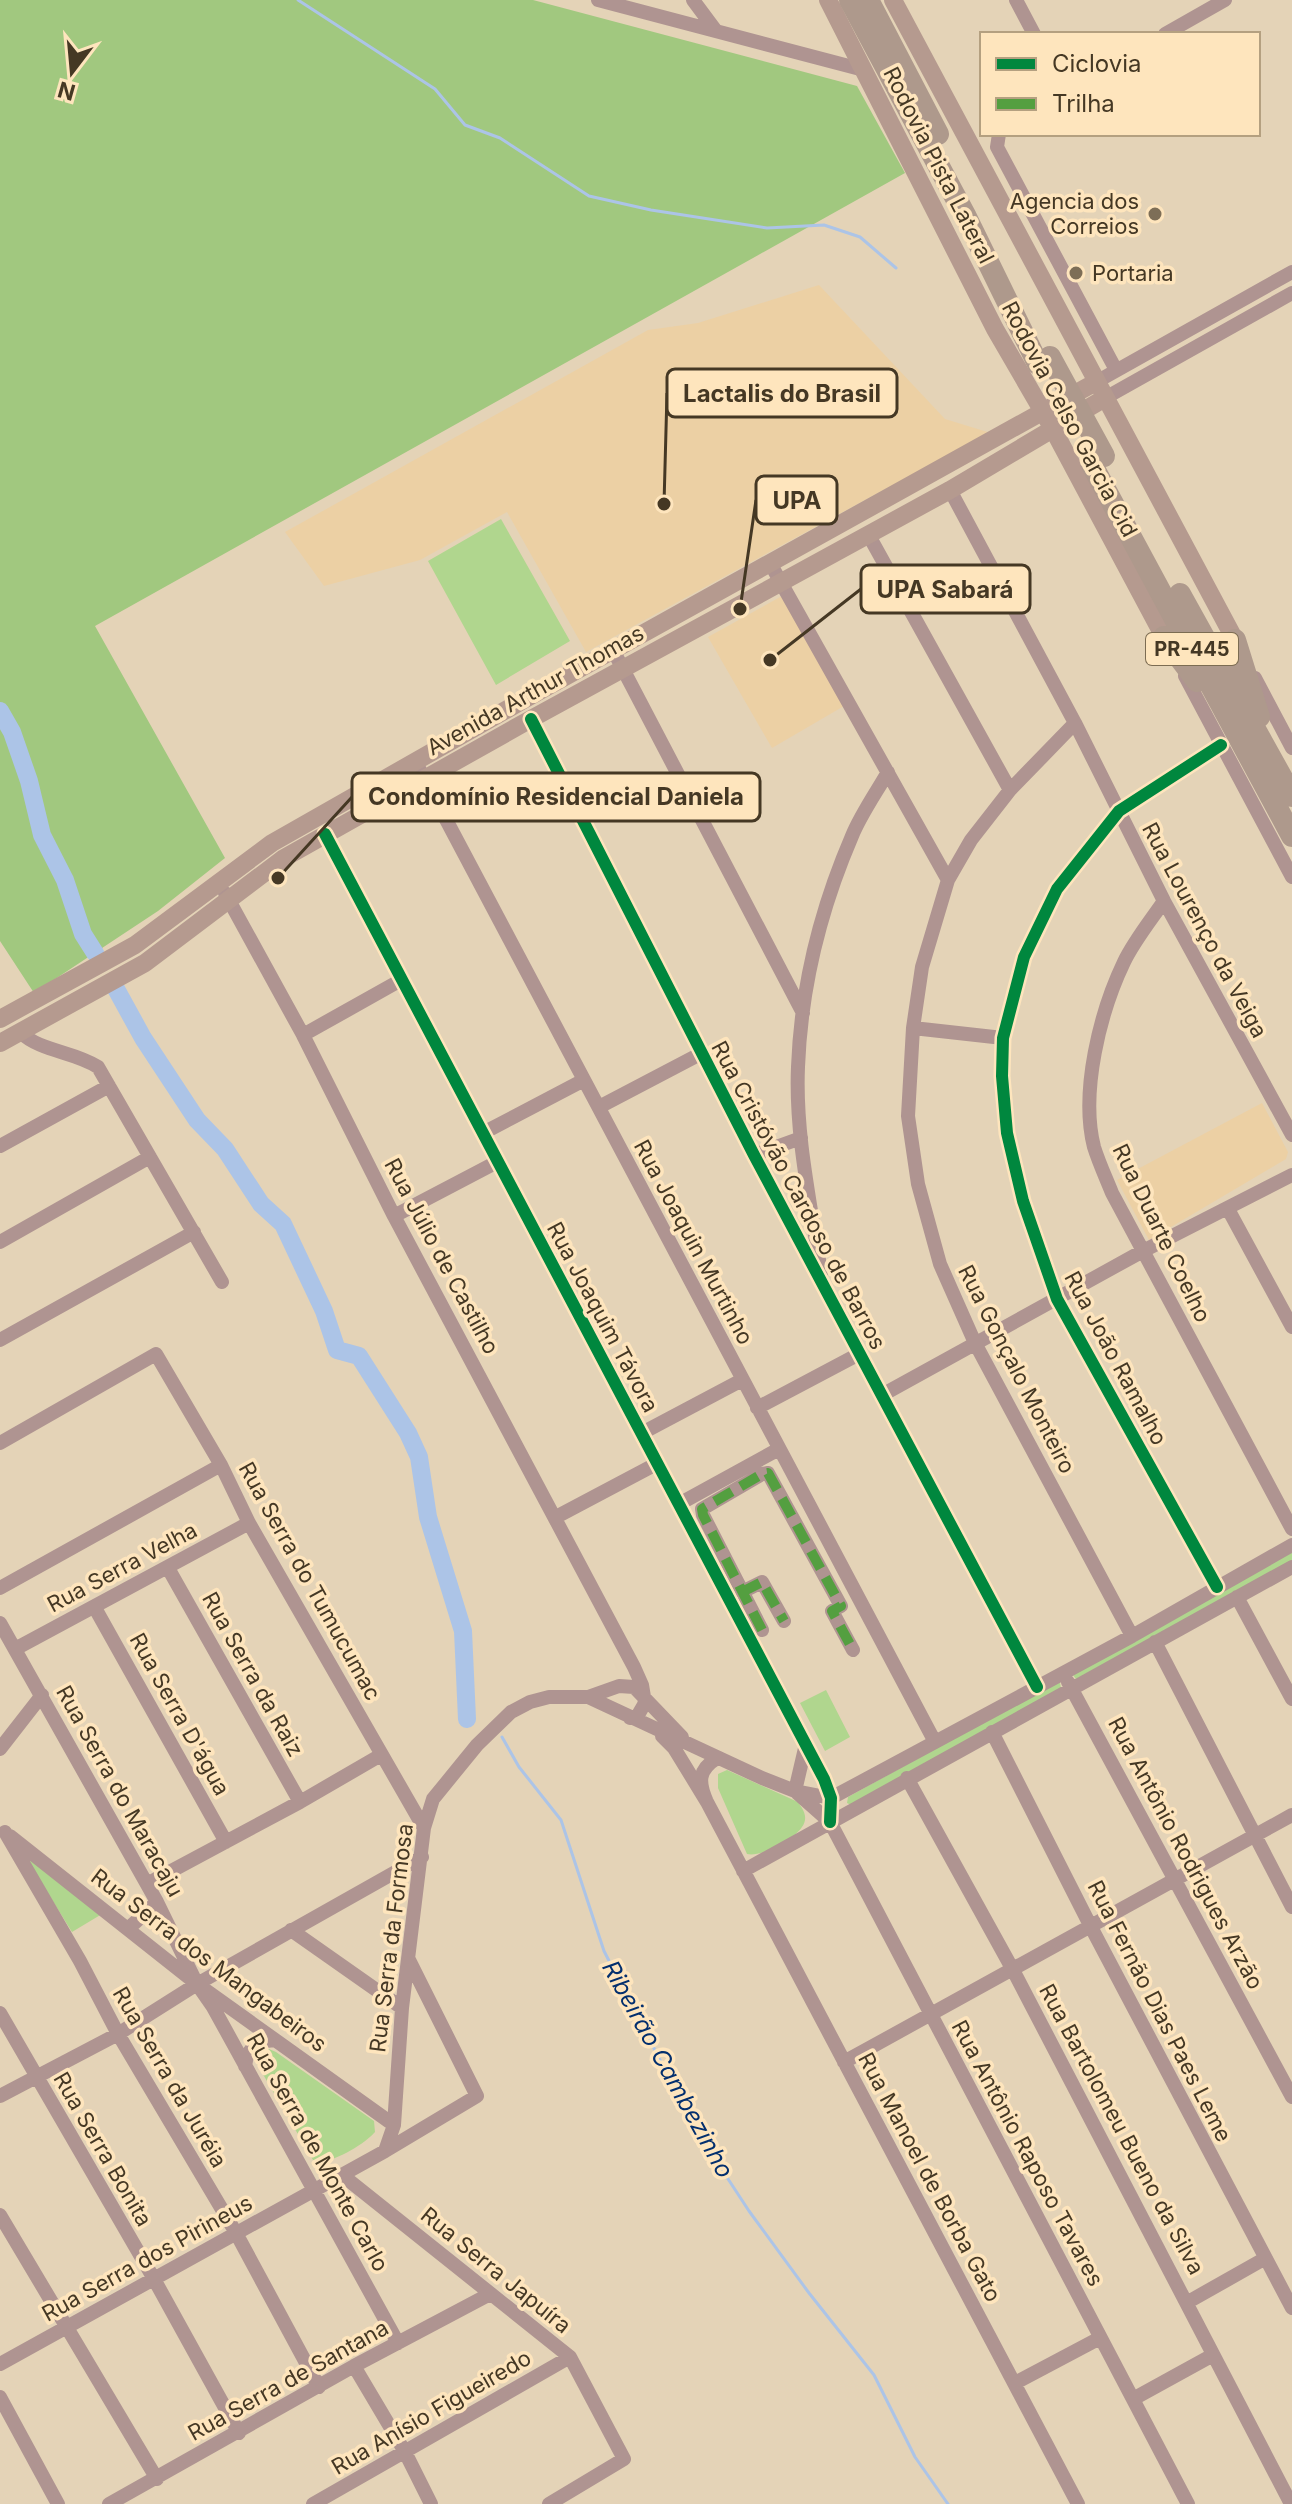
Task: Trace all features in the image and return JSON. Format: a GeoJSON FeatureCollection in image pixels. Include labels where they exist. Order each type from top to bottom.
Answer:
{"type":"FeatureCollection","features":[{"type":"Feature","properties":{"kind":"highway","name":"Rodovia Celso Garcia Cid"},"geometry":{"type":"LineString","coordinates":[[850,0],[1098,460],[1292,796]]}},
{"type":"Feature","properties":{"kind":"highway","name":"Rodovia Celso Garcia Cid"},"geometry":{"type":"LineString","coordinates":[[868,0],[919,94],[1044,360]]}},
{"type":"Feature","properties":{"kind":"highway","name":"Rodovia Celso Garcia Cid"},"geometry":{"type":"LineString","coordinates":[[1098,460],[1169,605],[1228,738],[1292,836]]}},
{"type":"Feature","properties":{"kind":"highway"},"geometry":{"type":"LineString","coordinates":[[1164,637],[1228,738]]}},
{"type":"Feature","properties":{"kind":"highway"},"geometry":{"type":"LineString","coordinates":[[1235,640],[1274,763]]}},
{"type":"Feature","properties":{"kind":"main road","name":"Rodovia Pista Lateral"},"geometry":{"type":"LineString","coordinates":[[828,0],[982,304],[1164,637]]}},
{"type":"Feature","properties":{"kind":"main road","name":"Rodovia Pista Lateral"},"geometry":{"type":"LineString","coordinates":[[893,0],[1235,640]]}},
{"type":"Feature","properties":{"kind":"main road","name":"Avenida Arthur Thomas"},"geometry":{"type":"LineString","coordinates":[[0,1019],[135,945],[272,843],[415,761],[911,486],[1048,420],[1100,390]]}},
{"type":"Feature","properties":{"kind":"main road","name":"Avenida Arthur Thomas"},"geometry":{"type":"LineString","coordinates":[[0,1043],[145,963],[284,858],[950,490],[1048,420]]}},
{"type":"Feature","properties":{"kind":"main road"},"geometry":{"type":"LineString","coordinates":[[911,486],[915,496],[913,510]]}},
{"type":"Feature","properties":{"kind":"street"},"geometry":{"type":"LineString","coordinates":[[598,0],[864,70]]}},
{"type":"Feature","properties":{"kind":"street"},"geometry":{"type":"LineString","coordinates":[[693,0],[716,31]]}},
{"type":"Feature","properties":{"kind":"street"},"geometry":{"type":"LineString","coordinates":[[1016,0],[1033,32]]}},
{"type":"Feature","properties":{"kind":"street"},"geometry":{"type":"LineString","coordinates":[[1198,0],[1220,3]]}},
{"type":"Feature","properties":{"kind":"street"},"geometry":{"type":"LineString","coordinates":[[1169,32],[1220,3]]}},
{"type":"Feature","properties":{"kind":"street"},"geometry":{"type":"LineString","coordinates":[[999,136],[997,147],[1116,370]]}},
{"type":"Feature","properties":{"kind":"street"},"geometry":{"type":"LineString","coordinates":[[1100,390],[1116,370],[1292,272]]}},
{"type":"Feature","properties":{"kind":"street"},"geometry":{"type":"LineString","coordinates":[[1100,390],[1292,293]]}},
{"type":"Feature","properties":{"kind":"street","name":"Rua Lourenço da Veiga"},"geometry":{"type":"LineString","coordinates":[[950,490],[1075,723],[1164,901],[1292,1135]]}},
{"type":"Feature","properties":{"kind":"street"},"geometry":{"type":"LineString","coordinates":[[868,534],[1010,790]]}},
{"type":"Feature","properties":{"kind":"street"},"geometry":{"type":"LineString","coordinates":[[770,563],[948,880]]}},
{"type":"Feature","properties":{"kind":"street","name":"Rodovia Pista Lateral"},"geometry":{"type":"LineString","coordinates":[[1235,640],[1292,748]]}},
{"type":"Feature","properties":{"kind":"street"},"geometry":{"type":"LineString","coordinates":[[613,650],[803,1013]]}},
{"type":"Feature","properties":{"kind":"street","name":"Rua Cristóvão Cardoso de Barros"},"geometry":{"type":"LineString","coordinates":[[531,719],[754,1155],[1037,1687]]}},
{"type":"Feature","properties":{"kind":"street","name":"Rua Gonçalo Monteiro"},"geometry":{"type":"LineString","coordinates":[[1075,723],[1010,790],[971,840],[948,880],[922,967],[913,1028],[908,1116],[918,1184],[940,1264],[975,1343],[1132,1636]]}},
{"type":"Feature","properties":{"kind":"street","name":"Rua João Ramalho"},"geometry":{"type":"LineString","coordinates":[[1217,1587],[1057,1299],[1023,1201],[1007,1133],[1002,1076],[1003,1038],[1024,957],[1057,889],[1119,811],[1228,738]]}},
{"type":"Feature","properties":{"kind":"street","name":"PR-445"},"geometry":{"type":"LineString","coordinates":[[1228,738],[1292,877]]}},
{"type":"Feature","properties":{"kind":"street","name":"Rua Joaquin Murtinho"},"geometry":{"type":"LineString","coordinates":[[415,761],[935,1742]]}},
{"type":"Feature","properties":{"kind":"street"},"geometry":{"type":"LineString","coordinates":[[822,1285],[801,1138],[798,1069],[803,1013],[830,894],[853,833],[888,772]]}},
{"type":"Feature","properties":{"kind":"street","name":"Rua Joaquim Távora"},"geometry":{"type":"LineString","coordinates":[[325,834],[806,1744],[831,1798],[830,1822]]}},
{"type":"Feature","properties":{"kind":"street","name":"Rua Júlio de Castilho"},"geometry":{"type":"LineString","coordinates":[[219,882],[303,1035],[394,1216],[556,1517],[634,1667],[643,1694]]}},
{"type":"Feature","properties":{"kind":"street","name":"Rua Duarte Coelho"},"geometry":{"type":"LineString","coordinates":[[1164,901],[1124,960],[1103,1015],[1092,1074],[1090,1108],[1094,1146],[1112,1193],[1292,1529]]}},
{"type":"Feature","properties":{"kind":"street"},"geometry":{"type":"LineString","coordinates":[[303,1035],[401,980]]}},
{"type":"Feature","properties":{"kind":"street"},"geometry":{"type":"LineString","coordinates":[[913,1028],[1003,1038]]}},
{"type":"Feature","properties":{"kind":"street"},"geometry":{"type":"LineString","coordinates":[[20,1032],[30,1042],[83,1058],[98,1067],[222,1282]]}},
{"type":"Feature","properties":{"kind":"street"},"geometry":{"type":"LineString","coordinates":[[599,1107],[702,1053]]}},
{"type":"Feature","properties":{"kind":"street"},"geometry":{"type":"LineString","coordinates":[[483,1133],[584,1080]]}},
{"type":"Feature","properties":{"kind":"street"},"geometry":{"type":"LineString","coordinates":[[0,1146],[109,1086]]}},
{"type":"Feature","properties":{"kind":"street"},"geometry":{"type":"LineString","coordinates":[[754,1155],[801,1138]]}},
{"type":"Feature","properties":{"kind":"street"},"geometry":{"type":"LineString","coordinates":[[0,1242],[150,1157]]}},
{"type":"Feature","properties":{"kind":"street"},"geometry":{"type":"LineString","coordinates":[[394,1216],[497,1162]]}},
{"type":"Feature","properties":{"kind":"street"},"geometry":{"type":"LineString","coordinates":[[882,1395],[1143,1251],[1292,1175]]}},
{"type":"Feature","properties":{"kind":"street"},"geometry":{"type":"LineString","coordinates":[[1228,1209],[1292,1327]]}},
{"type":"Feature","properties":{"kind":"street"},"geometry":{"type":"LineString","coordinates":[[0,1340],[194,1232]]}},
{"type":"Feature","properties":{"kind":"street","name":"Rua Serra do Tumucumac"},"geometry":{"type":"LineString","coordinates":[[0,1443],[156,1354],[424,1828]]}},
{"type":"Feature","properties":{"kind":"street"},"geometry":{"type":"LineString","coordinates":[[757,1408],[859,1354]]}},
{"type":"Feature","properties":{"kind":"street"},"geometry":{"type":"LineString","coordinates":[[642,1433],[742,1380]]}},
{"type":"Feature","properties":{"kind":"street"},"geometry":{"type":"LineString","coordinates":[[762,1630],[702,1509],[779,1449]]}},
{"type":"Feature","properties":{"kind":"street"},"geometry":{"type":"LineString","coordinates":[[556,1517],[658,1463]]}},
{"type":"Feature","properties":{"kind":"street"},"geometry":{"type":"LineString","coordinates":[[0,1588],[221,1465]]}},
{"type":"Feature","properties":{"kind":"street"},"geometry":{"type":"LineString","coordinates":[[679,1504],[736,1481],[762,1474],[771,1475],[841,1606],[832,1611],[853,1650]]}},
{"type":"Feature","properties":{"kind":"street","name":"Rua Serra Velha"},"geometry":{"type":"LineString","coordinates":[[15,1649],[249,1523]]}},
{"type":"Feature","properties":{"kind":"street"},"geometry":{"type":"LineString","coordinates":[[831,1798],[853,1789],[1132,1636],[1292,1545]]}},
{"type":"Feature","properties":{"kind":"street"},"geometry":{"type":"LineString","coordinates":[[657,1730],[674,1748],[707,1802],[743,1871],[1292,1567]]}},
{"type":"Feature","properties":{"kind":"street","name":"Rua Serra da Raiz"},"geometry":{"type":"LineString","coordinates":[[168,1568],[300,1802]]}},
{"type":"Feature","properties":{"kind":"street"},"geometry":{"type":"LineString","coordinates":[[742,1592],[762,1582],[784,1621]]}},
{"type":"Feature","properties":{"kind":"street"},"geometry":{"type":"LineString","coordinates":[[1237,1597],[1292,1699]]}},
{"type":"Feature","properties":{"kind":"street","name":"Rua Serra D'água"},"geometry":{"type":"LineString","coordinates":[[95,1608],[226,1842]]}},
{"type":"Feature","properties":{"kind":"street","name":"Rua Serra do Maracaju"},"geometry":{"type":"LineString","coordinates":[[0,1623],[157,1902],[197,1984]]}},
{"type":"Feature","properties":{"kind":"street"},"geometry":{"type":"LineString","coordinates":[[1155,1642],[1292,1907]]}},
{"type":"Feature","properties":{"kind":"street"},"geometry":{"type":"LineString","coordinates":[[616,1687],[634,1687],[643,1694],[643,1709],[638,1715],[627,1716],[615,1703],[616,1687],[623,1672],[624,1651]]}},
{"type":"Feature","properties":{"kind":"street","name":"Rua Antônio Rodrigues Arzão"},"geometry":{"type":"LineString","coordinates":[[1063,1673],[1292,2097]]}},
{"type":"Feature","properties":{"kind":"street","name":"Rua Serra da Formosa"},"geometry":{"type":"LineString","coordinates":[[385,2151],[394,2125],[402,2008],[424,1828],[433,1799],[477,1745],[511,1712],[549,1697],[588,1697],[616,1687]]}},
{"type":"Feature","properties":{"kind":"street","name":"Rua Serra da Formosa"},"geometry":{"type":"LineString","coordinates":[[643,1694],[667,1724],[694,1747]]}},
{"type":"Feature","properties":{"kind":"street"},"geometry":{"type":"LineString","coordinates":[[0,1749],[42,1695]]}},
{"type":"Feature","properties":{"kind":"street","name":"Rua Serra da Formosa"},"geometry":{"type":"LineString","coordinates":[[588,1697],[795,1791],[831,1798]]}},
{"type":"Feature","properties":{"kind":"street","name":"Rua Fernão Dias Paes Leme"},"geometry":{"type":"LineString","coordinates":[[992,1732],[1264,2259],[1292,2307]]}},
{"type":"Feature","properties":{"kind":"street"},"geometry":{"type":"LineString","coordinates":[[795,1791],[806,1744]]}},
{"type":"Feature","properties":{"kind":"street"},"geometry":{"type":"LineString","coordinates":[[147,1884],[381,1755]]}},
{"type":"Feature","properties":{"kind":"street"},"geometry":{"type":"LineString","coordinates":[[707,1802],[700,1777],[705,1767],[717,1758]]}},
{"type":"Feature","properties":{"kind":"street","name":"Rua Bartolomeu Bueno da Silva"},"geometry":{"type":"LineString","coordinates":[[907,1778],[1013,1970],[1291,2504]]}},
{"type":"Feature","properties":{"kind":"street","name":"Rua Serra da Formosa"},"geometry":{"type":"LineString","coordinates":[[795,1791],[830,1822]]}},
{"type":"Feature","properties":{"kind":"street"},"geometry":{"type":"LineString","coordinates":[[844,2062],[1292,1815]]}},
{"type":"Feature","properties":{"kind":"street","name":"Rua Antônio Raposo Tavares"},"geometry":{"type":"LineString","coordinates":[[830,1822],[1188,2504]]}},
{"type":"Feature","properties":{"kind":"street","name":"Rua Serra dos Mangabeiros"},"geometry":{"type":"LineString","coordinates":[[2,1830],[197,1984],[394,2125]]}},
{"type":"Feature","properties":{"kind":"street","name":"Rua Serra da Juréia"},"geometry":{"type":"LineString","coordinates":[[2,1830],[236,2233],[319,2387]]}},
{"type":"Feature","properties":{"kind":"street"},"geometry":{"type":"LineString","coordinates":[[0,2096],[118,2034],[197,1984],[422,1857]]}},
{"type":"Feature","properties":{"kind":"street","name":"Rua Manoel de Borba Gato"},"geometry":{"type":"LineString","coordinates":[[743,1871],[1078,2504]]}},
{"type":"Feature","properties":{"kind":"street"},"geometry":{"type":"LineString","coordinates":[[129,1928],[157,1902]]}},
{"type":"Feature","properties":{"kind":"street"},"geometry":{"type":"LineString","coordinates":[[291,1930],[402,2008]]}},
{"type":"Feature","properties":{"kind":"street"},"geometry":{"type":"LineString","coordinates":[[315,2190],[477,2096],[409,1960]]}},
{"type":"Feature","properties":{"kind":"street","name":"Rua Serra de Monte Carlo"},"geometry":{"type":"LineString","coordinates":[[197,1984],[398,2343]]}},
{"type":"Feature","properties":{"kind":"street","name":"Rua Serra Bonita"},"geometry":{"type":"LineString","coordinates":[[0,2013],[239,2433]]}},
{"type":"Feature","properties":{"kind":"street"},"geometry":{"type":"LineString","coordinates":[[245,2066],[247,2055],[257,2042],[275,2040]]}},
{"type":"Feature","properties":{"kind":"street","name":"Rua Serra Japuíra"},"geometry":{"type":"LineString","coordinates":[[342,2175],[570,2357],[624,2459],[549,2504]]}},
{"type":"Feature","properties":{"kind":"street","name":"Rua Serra dos Pirineus"},"geometry":{"type":"LineString","coordinates":[[0,2364],[315,2190]]}},
{"type":"Feature","properties":{"kind":"street"},"geometry":{"type":"LineString","coordinates":[[0,2215],[157,2479]]}},
{"type":"Feature","properties":{"kind":"street"},"geometry":{"type":"LineString","coordinates":[[1188,2302],[1264,2259]]}},
{"type":"Feature","properties":{"kind":"street","name":"Rua Serra de Santana"},"geometry":{"type":"LineString","coordinates":[[109,2504],[354,2366],[490,2294]]}},
{"type":"Feature","properties":{"kind":"street"},"geometry":{"type":"LineString","coordinates":[[1015,2383],[1100,2338]]}},
{"type":"Feature","properties":{"kind":"street"},"geometry":{"type":"LineString","coordinates":[[1133,2399],[1213,2355]]}},
{"type":"Feature","properties":{"kind":"street","name":"Rua Anísio Figueiredo"},"geometry":{"type":"LineString","coordinates":[[313,2504],[570,2357]]}},
{"type":"Feature","properties":{"kind":"street"},"geometry":{"type":"LineString","coordinates":[[354,2366],[405,2452],[431,2504]]}},
{"type":"Feature","properties":{"kind":"street"},"geometry":{"type":"LineString","coordinates":[[0,2397],[58,2504]]}},
{"type":"Feature","properties":{"kind":"shaded area"},"geometry":{"type":"Polygon","coordinates":[[[819,285],[945,419],[994,434],[874,495],[586,652],[507,512],[420,560],[324,586],[285,532],[648,330],[698,323],[819,285]]]}},
{"type":"Feature","properties":{"kind":"shaded area"},"geometry":{"type":"Polygon","coordinates":[[[782,596],[844,706],[772,748],[708,637],[782,596]]]}},
{"type":"Feature","properties":{"kind":"shaded area"},"geometry":{"type":"Polygon","coordinates":[[[1262,1103],[1288,1152],[1286,1159],[1149,1240],[1117,1180],[1262,1103]]]}},
{"type":"Feature","properties":{"kind":"green space"},"geometry":{"type":"Polygon","coordinates":[[[0,0],[533,0],[857,86],[905,173],[95,626],[225,858],[158,911],[34,993],[0,941],[0,0]]]}},
{"type":"Feature","properties":{"kind":"green space"},"geometry":{"type":"Polygon","coordinates":[[[501,519],[570,641],[496,685],[428,561],[501,519]]]}},
{"type":"Feature","properties":{"kind":"green space"},"geometry":{"type":"Polygon","coordinates":[[[1292,1552],[1292,1562],[1076,1679],[1073,1675],[1292,1552]]]}},
{"type":"Feature","properties":{"kind":"green space"},"geometry":{"type":"Polygon","coordinates":[[[1054,1683],[1060,1683],[1061,1688],[851,1805],[847,1803],[848,1797],[1054,1683]]]}},
{"type":"Feature","properties":{"kind":"green space"},"geometry":{"type":"Polygon","coordinates":[[[826,1690],[850,1737],[825,1751],[800,1703],[826,1690]]]}},
{"type":"Feature","properties":{"kind":"green space"},"geometry":{"type":"Polygon","coordinates":[[[727,1770],[798,1802],[805,1815],[803,1826],[781,1844],[762,1853],[747,1854],[718,1788],[718,1774],[727,1770]]]}},
{"type":"Feature","properties":{"kind":"green space"},"geometry":{"type":"Polygon","coordinates":[[[21,1850],[102,1914],[72,1932],[21,1850]]]}},
{"type":"Feature","properties":{"kind":"green space"},"geometry":{"type":"Polygon","coordinates":[[[269,2049],[374,2121],[375,2132],[337,2157],[313,2160],[257,2064],[259,2055],[269,2049]]]}},
{"type":"Feature","properties":{"kind":"waterway"},"geometry":{"type":"LineString","coordinates":[[298,0],[435,89],[465,125],[500,138],[589,196],[651,210],[767,228],[824,225],[860,237],[896,268]]}},
{"type":"Feature","properties":{"kind":"waterway","name":"Ribeirão Cambezinho"},"geometry":{"type":"LineString","coordinates":[[0,711],[12,732],[29,781],[42,835],[65,880],[83,934],[95,953]]}},
{"type":"Feature","properties":{"kind":"waterway","name":"Ribeirão Cambezinho"},"geometry":{"type":"LineString","coordinates":[[115,987],[143,1038],[197,1120],[225,1149],[261,1204],[283,1224],[324,1311],[337,1350],[359,1356],[408,1433],[419,1457],[428,1517],[463,1631],[467,1719]]}},
{"type":"Feature","properties":{"kind":"waterway","name":"Ribeirão Cambezinho"},"geometry":{"type":"LineString","coordinates":[[502,1737],[519,1767],[561,1820],[604,1951],[696,2130],[749,2211],[874,2375],[915,2457],[948,2504]]}},
{"type":"Feature","properties":{"kind":"marked path"},"geometry":{"type":"LineString","coordinates":[[762,1630],[702,1509],[768,1473],[841,1606],[832,1611],[853,1650]]}},
{"type":"Feature","properties":{"kind":"marked path"},"geometry":{"type":"LineString","coordinates":[[742,1592],[762,1582],[784,1621]]}},
{"type":"Feature","properties":{"kind":"cycle path"},"geometry":{"type":"LineString","coordinates":[[531,719],[754,1155],[1037,1687]]}},
{"type":"Feature","properties":{"kind":"cycle path"},"geometry":{"type":"LineString","coordinates":[[1217,1587],[1057,1299],[1023,1201],[1007,1133],[1002,1076],[1003,1038],[1024,957],[1057,889],[1119,811],[1221,745]]}},
{"type":"Feature","properties":{"kind":"cycle path"},"geometry":{"type":"LineString","coordinates":[[325,834],[824,1779],[831,1798],[830,1822]]}},
{"type":"Feature","properties":{"kind":"place","name":"Agencia dos Correios"},"geometry":{"type":"Point","coordinates":[1155,214]}},
{"type":"Feature","properties":{"kind":"place","name":"Portaria"},"geometry":{"type":"Point","coordinates":[1076,273]}},
{"type":"Feature","properties":{"kind":"place","name":"Lactalis do Brasil"},"geometry":{"type":"Point","coordinates":[664,504]}},
{"type":"Feature","properties":{"kind":"place","name":"UPA"},"geometry":{"type":"Point","coordinates":[740,609]}},
{"type":"Feature","properties":{"kind":"place","name":"UPA Sabará"},"geometry":{"type":"Point","coordinates":[770,660]}},
{"type":"Feature","properties":{"kind":"place","name":"Condomínio Residencial Daniela"},"geometry":{"type":"Point","coordinates":[278,878]}}]}
